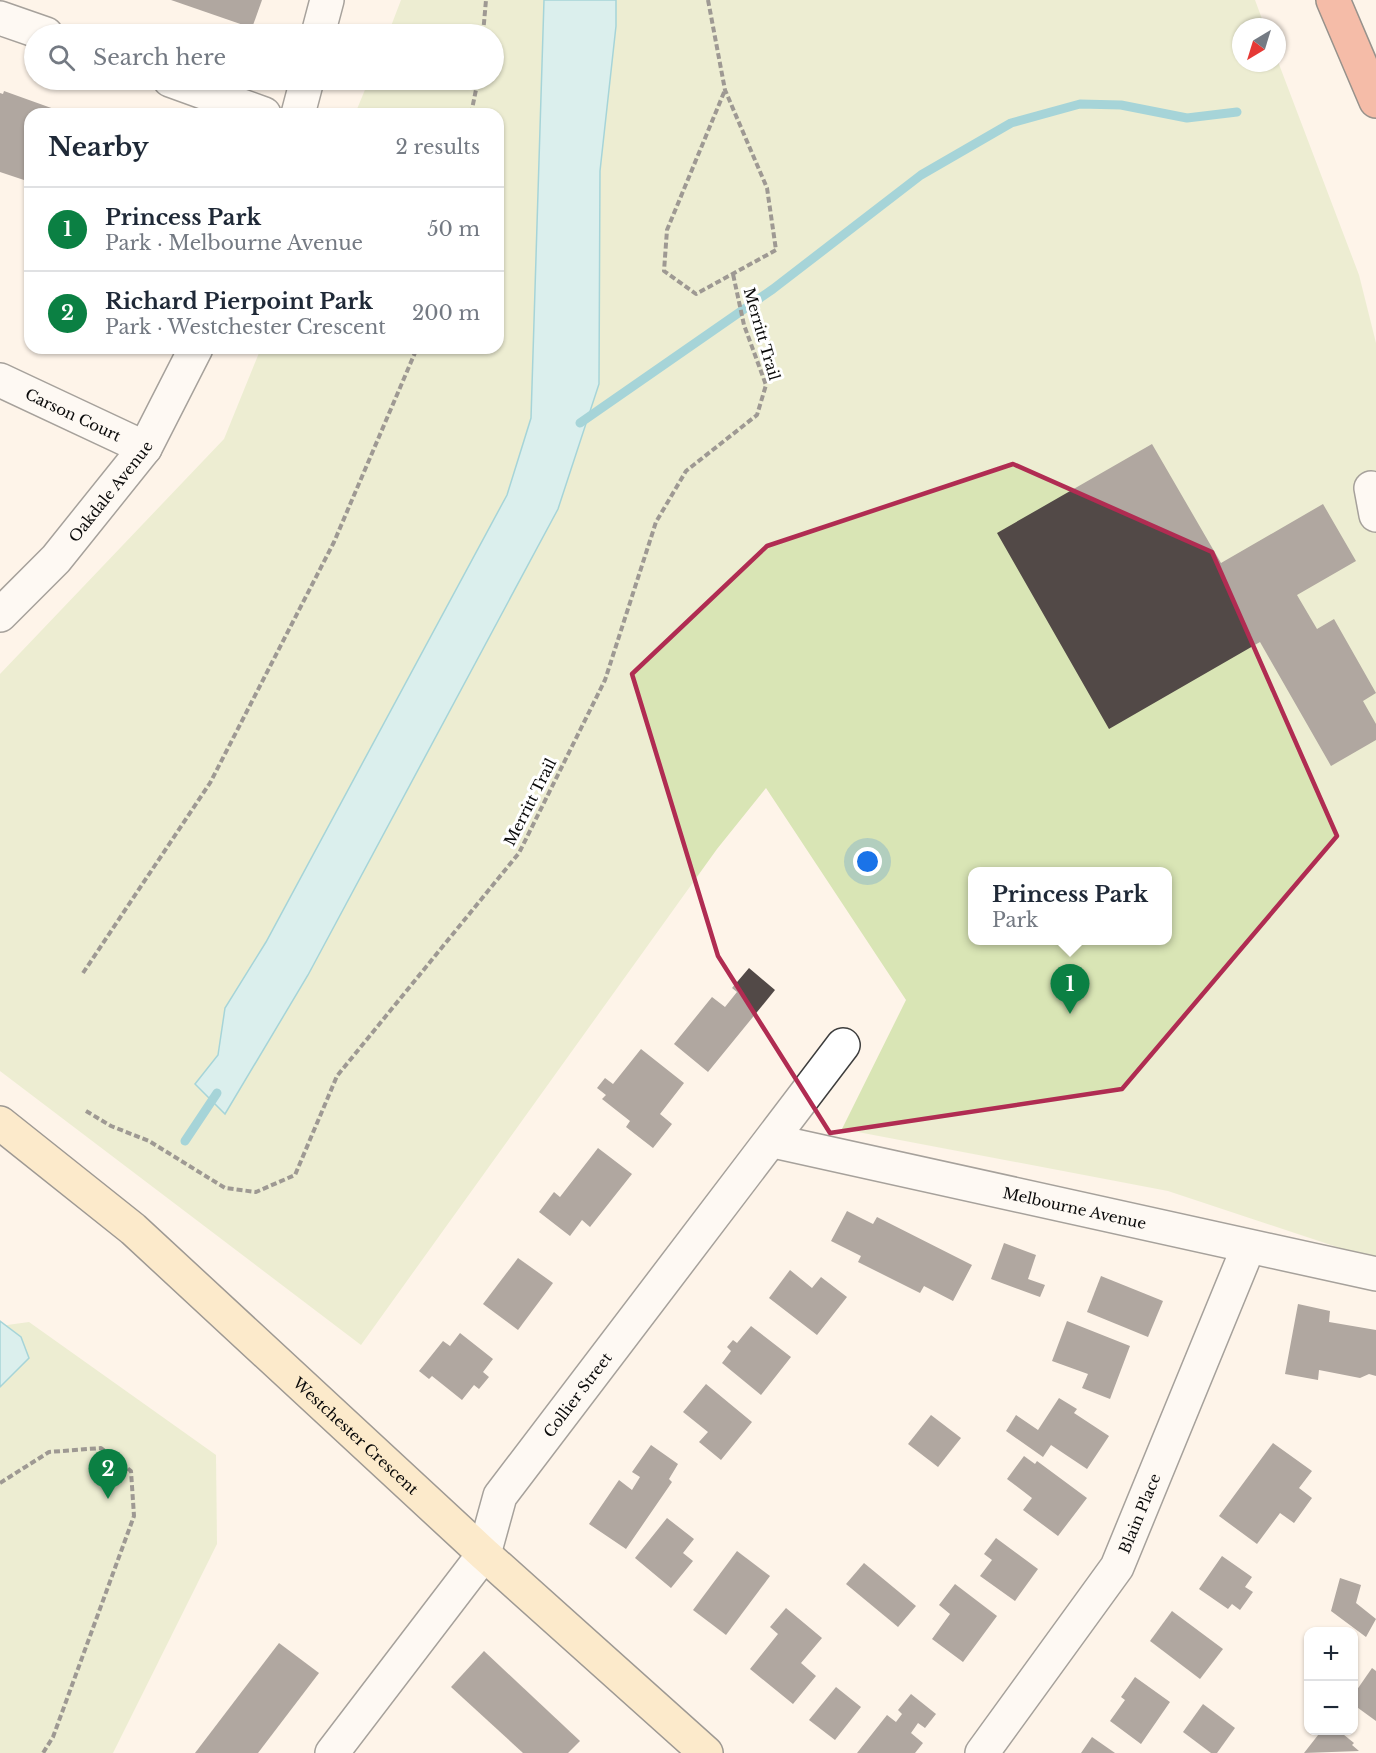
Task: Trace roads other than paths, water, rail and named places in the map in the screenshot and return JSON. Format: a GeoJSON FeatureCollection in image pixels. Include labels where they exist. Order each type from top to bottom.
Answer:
{"type":"FeatureCollection","features":[{"type":"Feature","properties":{"kind":"highway"},"geometry":{"type":"LineString","coordinates":[[1333,0],[1376,101]]}},
{"type":"Feature","properties":{"kind":"highway"},"geometry":{"type":"LineString","coordinates":[[1358,62],[1376,121]]}},
{"type":"Feature","properties":{"kind":"main road","name":"Westchester Crescent"},"geometry":{"type":"LineString","coordinates":[[0,1123],[133,1229],[484,1554],[706,1753]]}},
{"type":"Feature","properties":{"kind":"street"},"geometry":{"type":"LineString","coordinates":[[321,24],[327,0]]}},
{"type":"Feature","properties":{"kind":"street"},"geometry":{"type":"LineString","coordinates":[[0,18],[24,26]]}},
{"type":"Feature","properties":{"kind":"street"},"geometry":{"type":"LineString","coordinates":[[198,90],[247,108]]}},
{"type":"Feature","properties":{"kind":"street"},"geometry":{"type":"LineString","coordinates":[[300,108],[304,90]]}},
{"type":"Feature","properties":{"kind":"street","name":"Oakdale Avenue"},"geometry":{"type":"LineString","coordinates":[[0,615],[56,559],[145,448],[193,354]]}},
{"type":"Feature","properties":{"kind":"street","name":"Carson Court"},"geometry":{"type":"LineString","coordinates":[[0,380],[145,448]]}},
{"type":"Feature","properties":{"kind":"street","name":"Collier Street"},"geometry":{"type":"LineString","coordinates":[[332,1753],[484,1554],[500,1496],[773,1141],[843,1045]]}},
{"type":"Feature","properties":{"kind":"street","name":"Melbourne Avenue"},"geometry":{"type":"LineString","coordinates":[[773,1141],[1248,1248],[1376,1274]]}},
{"type":"Feature","properties":{"kind":"street","name":"Blain Place"},"geometry":{"type":"LineString","coordinates":[[982,1753],[1117,1567],[1248,1248]]}},
{"type":"Feature","properties":{"kind":"water"},"geometry":{"type":"Polygon","coordinates":[[[544,0],[616,0],[616,26],[600,171],[599,384],[558,509],[308,975],[225,1114],[195,1084],[218,1055],[225,1008],[266,942],[507,495],[531,418],[544,0]]]}},
{"type":"Feature","properties":{"kind":"water"},"geometry":{"type":"Polygon","coordinates":[[[0,1321],[21,1337],[29,1358],[0,1387],[0,1321]]]}},
{"type":"Feature","properties":{"kind":"waterway"},"geometry":{"type":"LineString","coordinates":[[580,423],[773,289],[921,175],[1011,123],[1080,104],[1121,105],[1187,118],[1237,112]]}},
{"type":"Feature","properties":{"kind":"waterway"},"geometry":{"type":"LineString","coordinates":[[185,1141],[217,1093]]}},
{"type":"Feature","properties":{"kind":"place","name":"Princess Park"},"geometry":{"type":"Point","coordinates":[1070,1014]}},
{"type":"Feature","properties":{"kind":"place","name":"Richard Pierpoint Park"},"geometry":{"type":"Point","coordinates":[108,1499]}}]}
